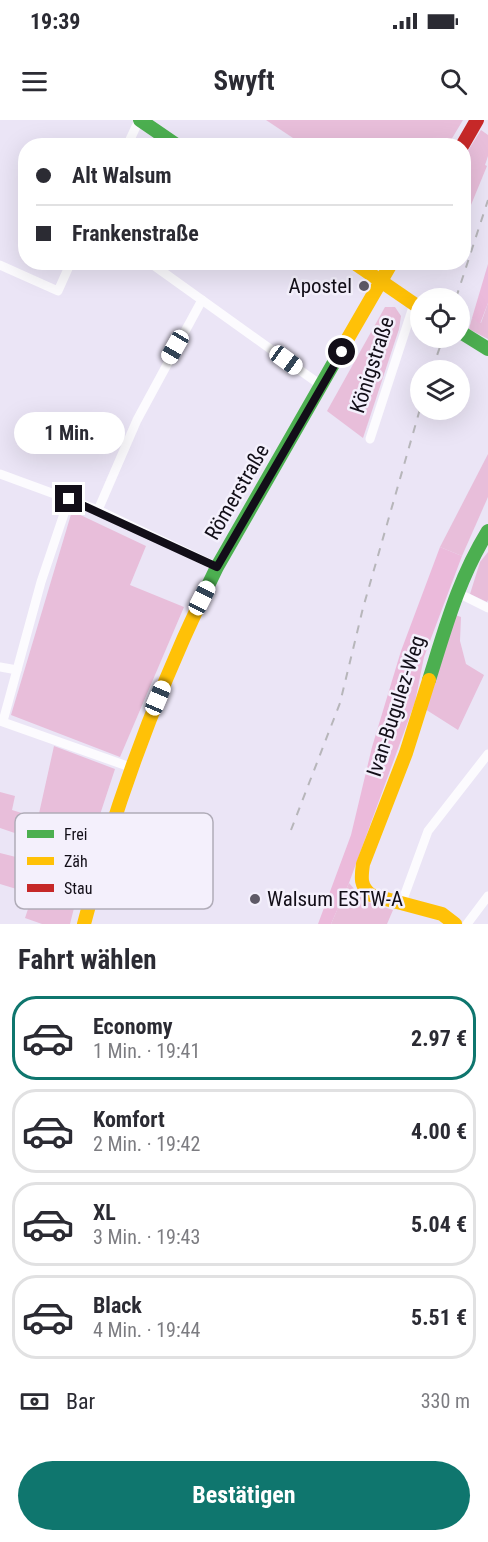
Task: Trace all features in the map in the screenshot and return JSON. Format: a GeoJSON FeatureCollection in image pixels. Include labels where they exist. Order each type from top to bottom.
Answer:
{"type":"FeatureCollection","features":[{"type":"Feature","properties":{"kind":"main road"},"geometry":{"type":"LineString","coordinates":[[139,120],[166,138]]}},
{"type":"Feature","properties":{"kind":"main road"},"geometry":{"type":"LineString","coordinates":[[467,138],[477,120]]}},
{"type":"Feature","properties":{"kind":"main road","name":"Königstraße"},"geometry":{"type":"LineString","coordinates":[[364,270],[410,301]]}},
{"type":"Feature","properties":{"kind":"main road","name":"Römerstraße"},"geometry":{"type":"LineString","coordinates":[[115,813],[130,767],[178,651],[217,567],[388,270]]}},
{"type":"Feature","properties":{"kind":"main road"},"geometry":{"type":"LineString","coordinates":[[470,339],[488,350]]}},
{"type":"Feature","properties":{"kind":"main road","name":"Ivan-Bugulez-Weg"},"geometry":{"type":"LineString","coordinates":[[402,902],[371,895],[363,888],[361,877],[363,864],[406,753],[456,592],[467,565],[488,531]]}},
{"type":"Feature","properties":{"kind":"main road"},"geometry":{"type":"LineString","coordinates":[[402,902],[442,914],[455,924]]}},
{"type":"Feature","properties":{"kind":"main road","name":"Römerstraße"},"geometry":{"type":"LineString","coordinates":[[84,924],[88,909]]}},
{"type":"Feature","properties":{"kind":"street"},"geometry":{"type":"LineString","coordinates":[[131,138],[139,120]]}},
{"type":"Feature","properties":{"kind":"street"},"geometry":{"type":"LineString","coordinates":[[0,265],[58,291],[67,270]]}},
{"type":"Feature","properties":{"kind":"street"},"geometry":{"type":"LineString","coordinates":[[160,270],[322,386]]}},
{"type":"Feature","properties":{"kind":"street"},"geometry":{"type":"LineString","coordinates":[[98,510],[137,420],[202,300]]}},
{"type":"Feature","properties":{"kind":"street","name":"Königstraße"},"geometry":{"type":"LineString","coordinates":[[370,439],[410,326]]}},
{"type":"Feature","properties":{"kind":"street"},"geometry":{"type":"LineString","coordinates":[[0,474],[98,510],[217,567]]}},
{"type":"Feature","properties":{"kind":"street"},"geometry":{"type":"LineString","coordinates":[[69,499],[41,582],[18,670],[1,721],[130,767]]}},
{"type":"Feature","properties":{"kind":"street"},"geometry":{"type":"LineString","coordinates":[[456,592],[488,608]]}},
{"type":"Feature","properties":{"kind":"street"},"geometry":{"type":"LineString","coordinates":[[0,667],[18,670]]}},
{"type":"Feature","properties":{"kind":"street"},"geometry":{"type":"LineString","coordinates":[[402,902],[428,831],[488,754]]}},
{"type":"Feature","properties":{"kind":"street"},"geometry":{"type":"LineString","coordinates":[[467,924],[488,896]]}},
{"type":"Feature","properties":{"kind":"shaded area"},"geometry":{"type":"Polygon","coordinates":[[[266,120],[463,120],[452,138],[293,138],[266,120]]]}},
{"type":"Feature","properties":{"kind":"shaded area"},"geometry":{"type":"Polygon","coordinates":[[[481,130],[488,135],[488,156],[485,165],[487,166],[471,205],[471,146],[481,130]]]}},
{"type":"Feature","properties":{"kind":"shaded area"},"geometry":{"type":"Polygon","coordinates":[[[488,264],[488,303],[480,324],[472,318],[488,264]]]}},
{"type":"Feature","properties":{"kind":"shaded area"},"geometry":{"type":"Polygon","coordinates":[[[488,303],[488,339],[470,330],[472,318],[481,323],[488,303]]]}},
{"type":"Feature","properties":{"kind":"shaded area"},"geometry":{"type":"Polygon","coordinates":[[[385,307],[395,307],[401,316],[399,329],[363,438],[327,411],[385,307]]]}},
{"type":"Feature","properties":{"kind":"shaded area"},"geometry":{"type":"Polygon","coordinates":[[[488,454],[488,497],[462,556],[440,547],[488,454]]]}},
{"type":"Feature","properties":{"kind":"shaded area"},"geometry":{"type":"Polygon","coordinates":[[[72,511],[146,546],[130,585],[184,607],[120,757],[11,715],[72,511]]]}},
{"type":"Feature","properties":{"kind":"shaded area"},"geometry":{"type":"Polygon","coordinates":[[[440,547],[462,556],[424,657],[415,702],[349,883],[331,924],[318,924],[351,835],[372,747],[401,651],[440,547]]]}},
{"type":"Feature","properties":{"kind":"shaded area"},"geometry":{"type":"Polygon","coordinates":[[[488,552],[487,602],[470,594],[480,562],[488,552]]]}},
{"type":"Feature","properties":{"kind":"shaded area"},"geometry":{"type":"Polygon","coordinates":[[[453,614],[461,617],[460,641],[466,664],[484,675],[458,730],[425,709],[453,614]]]}},
{"type":"Feature","properties":{"kind":"shaded area"},"geometry":{"type":"Polygon","coordinates":[[[54,746],[115,769],[101,813],[39,813],[54,746]]]}},
{"type":"Feature","properties":{"kind":"shaded area"},"geometry":{"type":"Polygon","coordinates":[[[0,792],[15,796],[12,810],[22,813],[15,813],[15,833],[0,828],[0,792]]]}},
{"type":"Feature","properties":{"kind":"shaded area"},"geometry":{"type":"Polygon","coordinates":[[[0,853],[15,857],[15,889],[0,884],[0,853]]]}},
{"type":"Feature","properties":{"kind":"shaded area"},"geometry":{"type":"Polygon","coordinates":[[[349,883],[365,901],[393,910],[387,924],[331,924],[349,883]]]}},
{"type":"Feature","properties":{"kind":"shaded area"},"geometry":{"type":"Polygon","coordinates":[[[28,909],[74,909],[70,924],[42,924],[25,918],[28,909]]]}},
{"type":"Feature","properties":{"kind":"railway"},"geometry":{"type":"LineString","coordinates":[[471,252],[488,200]]}},
{"type":"Feature","properties":{"kind":"railway"},"geometry":{"type":"LineString","coordinates":[[459,288],[465,270]]}},
{"type":"Feature","properties":{"kind":"railway"},"geometry":{"type":"LineString","coordinates":[[435,360],[440,348]]}},
{"type":"Feature","properties":{"kind":"railway"},"geometry":{"type":"LineString","coordinates":[[291,830],[340,703],[363,608],[417,420]]}},
{"type":"Feature","properties":{"kind":"traffic: fast"},"geometry":{"type":"LineString","coordinates":[[140,120],[166,138]]}},
{"type":"Feature","properties":{"kind":"traffic: fast"},"geometry":{"type":"LineString","coordinates":[[470,338],[488,349]]}},
{"type":"Feature","properties":{"kind":"traffic: fast"},"geometry":{"type":"LineString","coordinates":[[203,596],[217,567],[340,352]]}},
{"type":"Feature","properties":{"kind":"traffic: fast"},"geometry":{"type":"LineString","coordinates":[[429,680],[461,585],[488,531]]}},
{"type":"Feature","properties":{"kind":"traffic: slow"},"geometry":{"type":"LineString","coordinates":[[365,270],[410,301]]}},
{"type":"Feature","properties":{"kind":"traffic: slow"},"geometry":{"type":"LineString","coordinates":[[340,352],[387,270]]}},
{"type":"Feature","properties":{"kind":"traffic: slow"},"geometry":{"type":"LineString","coordinates":[[117,813],[167,676],[203,596]]}},
{"type":"Feature","properties":{"kind":"traffic: slow"},"geometry":{"type":"LineString","coordinates":[[429,680],[406,753],[363,864],[362,881],[371,895],[442,914],[455,924]]}},
{"type":"Feature","properties":{"kind":"traffic: slow"},"geometry":{"type":"LineString","coordinates":[[84,924],[88,909]]}},
{"type":"Feature","properties":{"kind":"traffic: jam"},"geometry":{"type":"LineString","coordinates":[[467,138],[477,120]]}},
{"type":"Feature","properties":{"kind":"place","name":"Apostel"},"geometry":{"type":"Point","coordinates":[364,286]}},
{"type":"Feature","properties":{"kind":"place","name":"Walsum ESTW-A"},"geometry":{"type":"Point","coordinates":[255,899]}},
{"type":"Feature","properties":{"kind":"route"},"geometry":{"type":"LineString","coordinates":[[69,499],[98,510],[217,567],[342,352]]}}]}
